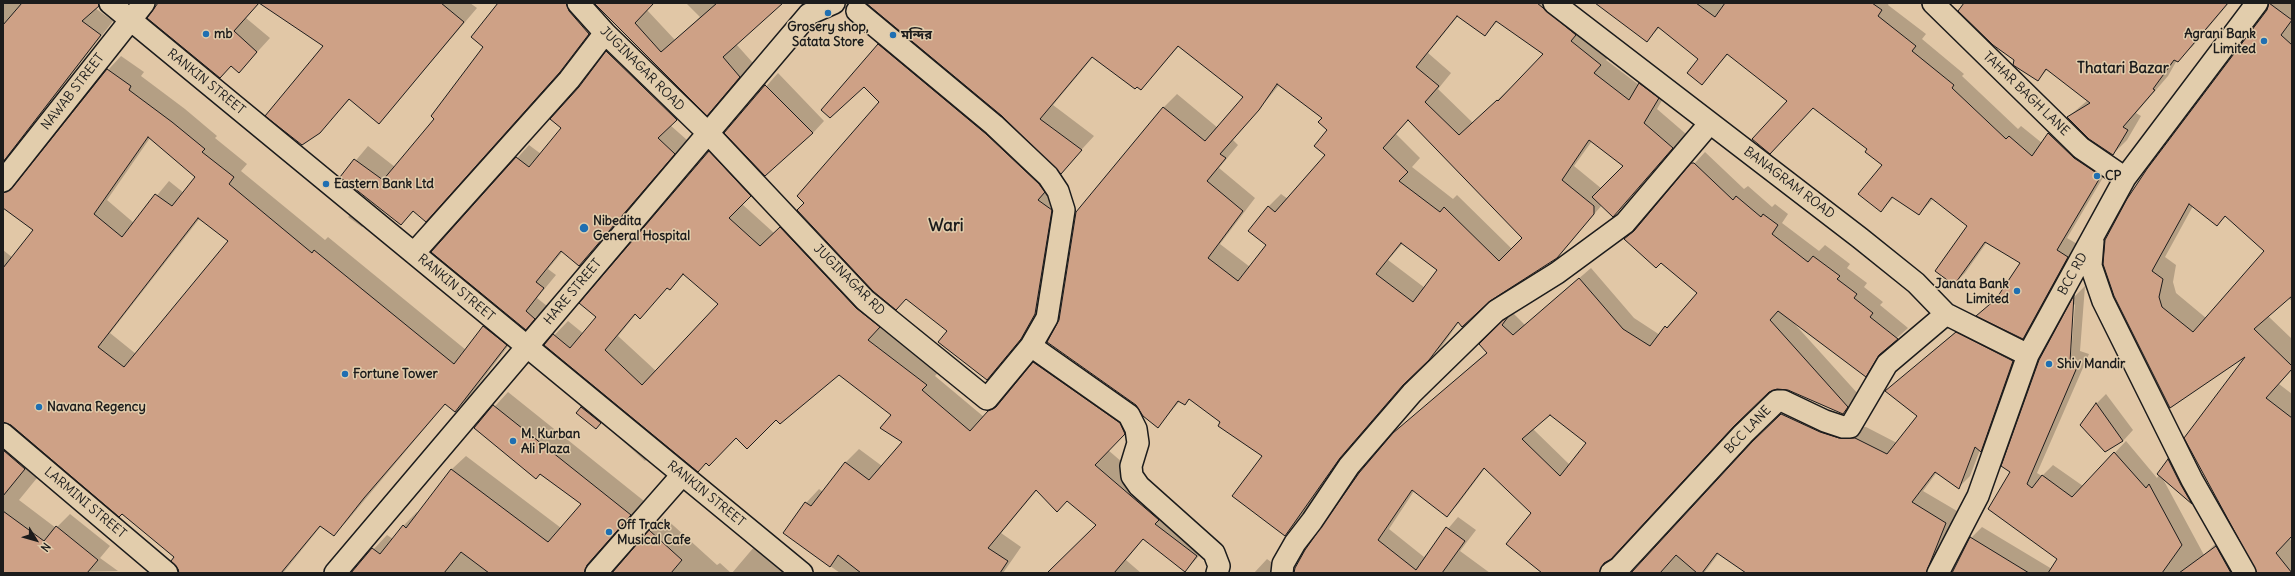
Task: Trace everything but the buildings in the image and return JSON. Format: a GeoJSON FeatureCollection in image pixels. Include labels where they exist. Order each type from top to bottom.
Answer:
{"type":"FeatureCollection","features":[{"type":"Feature","properties":{"kind":"street","name":"RANKIN STREET"},"geometry":{"type":"LineString","coordinates":[[110,3],[802,573]]}},
{"type":"Feature","properties":{"kind":"street","name":"NAWAB STREET"},"geometry":{"type":"LineString","coordinates":[[3,181],[144,3]]}},
{"type":"Feature","properties":{"kind":"street","name":"JUGINAGAR ROAD"},"geometry":{"type":"LineString","coordinates":[[578,3],[605,33],[708,133]]}},
{"type":"Feature","properties":{"kind":"street","name":"HARE STREET"},"geometry":{"type":"LineString","coordinates":[[335,573],[708,133],[804,8],[835,3],[862,7],[994,125],[1048,176],[1058,192],[1064,210],[1047,318],[1031,346]]}},
{"type":"Feature","properties":{"kind":"street","name":"BANAGRAM ROAD"},"geometry":{"type":"LineString","coordinates":[[1554,3],[1866,243],[1916,283],[1946,314],[2028,355]]}},
{"type":"Feature","properties":{"kind":"street","name":"TAHAR BAGH LANE"},"geometry":{"type":"LineString","coordinates":[[1933,3],[2081,148],[2125,178]]}},
{"type":"Feature","properties":{"kind":"street","name":"BCC RD"},"geometry":{"type":"LineString","coordinates":[[1938,573],[1978,496],[2028,355],[2125,178],[2257,3]]}},
{"type":"Feature","properties":{"kind":"street"},"geometry":{"type":"LineString","coordinates":[[415,254],[414,253],[569,80],[605,33]]}},
{"type":"Feature","properties":{"kind":"street"},"geometry":{"type":"LineString","coordinates":[[1282,573],[1283,564],[1295,543],[1312,521],[1349,466],[1412,393],[1496,311],[1557,273],[1625,223],[1710,123]]}},
{"type":"Feature","properties":{"kind":"street","name":"JUGINAGAR RD"},"geometry":{"type":"LineString","coordinates":[[708,133],[865,300],[987,399],[1031,346]]}},
{"type":"Feature","properties":{"kind":"street"},"geometry":{"type":"LineString","coordinates":[[2094,236],[2091,266],[2103,301],[2192,480],[2245,573]]}},
{"type":"Feature","properties":{"kind":"street","name":"BCC LANE"},"geometry":{"type":"LineString","coordinates":[[1611,573],[1619,568],[1743,434],[1777,401],[1783,401],[1825,421],[1843,427],[1850,427],[1887,364],[1946,314]]}},
{"type":"Feature","properties":{"kind":"street"},"geometry":{"type":"LineString","coordinates":[[1031,346],[1129,415],[1136,429],[1138,443],[1131,466],[1132,476],[1139,486],[1214,553],[1219,566],[1217,573]]}},
{"type":"Feature","properties":{"kind":"street","name":"LARMINI STREET"},"geometry":{"type":"LineString","coordinates":[[3,434],[167,573]]}},
{"type":"Feature","properties":{"kind":"street"},"geometry":{"type":"LineString","coordinates":[[596,573],[682,475]]}},
{"type":"Feature","properties":{"kind":"place","name":"Grosery shop, Satata Store"},"geometry":{"type":"Point","coordinates":[828,13]}},
{"type":"Feature","properties":{"kind":"place","name":"mb"},"geometry":{"type":"Point","coordinates":[206,34]}},
{"type":"Feature","properties":{"kind":"place","name":"মন্দির"},"geometry":{"type":"Point","coordinates":[893,35]}},
{"type":"Feature","properties":{"kind":"place","name":"Agrani Bank Limited"},"geometry":{"type":"Point","coordinates":[2264,41]}},
{"type":"Feature","properties":{"kind":"place","name":"CP"},"geometry":{"type":"Point","coordinates":[2097,176]}},
{"type":"Feature","properties":{"kind":"place","name":"Eastern Bank Ltd"},"geometry":{"type":"Point","coordinates":[326,184]}},
{"type":"Feature","properties":{"kind":"place","name":"Nibedita General Hospital"},"geometry":{"type":"Point","coordinates":[584,228]}},
{"type":"Feature","properties":{"kind":"place","name":"Janata Bank Limited"},"geometry":{"type":"Point","coordinates":[2017,291]}},
{"type":"Feature","properties":{"kind":"place","name":"Shiv Mandir"},"geometry":{"type":"Point","coordinates":[2049,364]}},
{"type":"Feature","properties":{"kind":"place","name":"Fortune Tower"},"geometry":{"type":"Point","coordinates":[345,374]}},
{"type":"Feature","properties":{"kind":"place","name":"Navana Regency"},"geometry":{"type":"Point","coordinates":[39,407]}},
{"type":"Feature","properties":{"kind":"place","name":"M. Kurban Ali Plaza"},"geometry":{"type":"Point","coordinates":[513,441]}},
{"type":"Feature","properties":{"kind":"place","name":"Off Track Musical Cafe"},"geometry":{"type":"Point","coordinates":[609,532]}},
{"type":"Feature","properties":{"kind":"district","name":"Thatari Bazar"},"geometry":{"type":"Point","coordinates":[2123,69]}},
{"type":"Feature","properties":{"kind":"district","name":"Wari"},"geometry":{"type":"Point","coordinates":[946,226]}}]}
